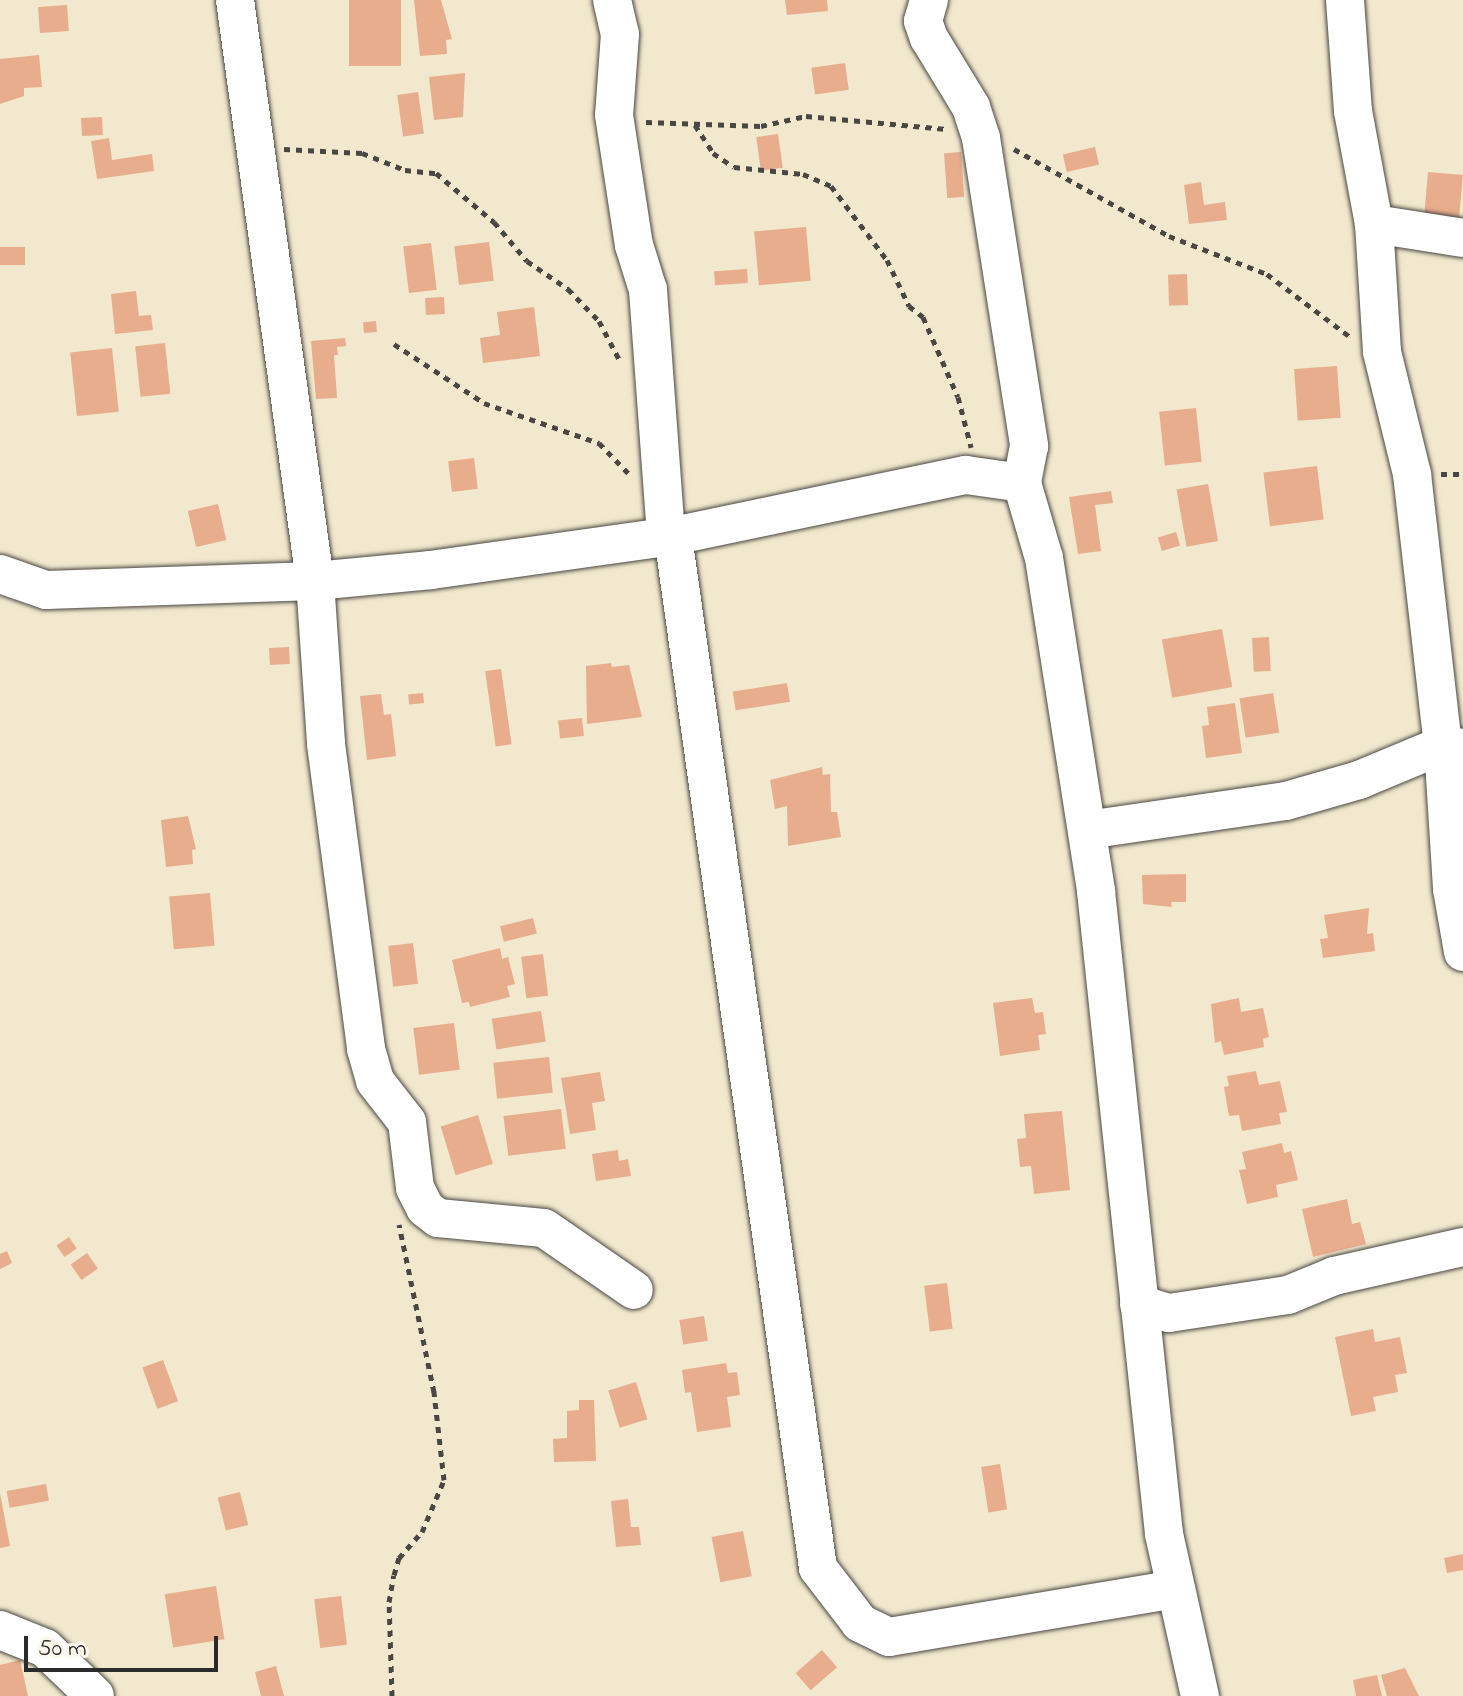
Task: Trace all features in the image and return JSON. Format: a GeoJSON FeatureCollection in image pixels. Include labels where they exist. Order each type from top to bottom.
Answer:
{"type":"FeatureCollection","features":[{"type":"Feature","properties":{"kind":"street"},"geometry":{"type":"LineString","coordinates":[[235,0],[315,581],[326,744],[366,1049],[375,1081],[407,1122],[415,1188],[425,1208],[438,1218],[544,1228],[634,1290]]}},
{"type":"Feature","properties":{"kind":"street"},"geometry":{"type":"LineString","coordinates":[[612,0],[620,34],[614,115],[634,245],[648,290],[668,528],[818,1568],[860,1623],[889,1637],[1176,1589]]}},
{"type":"Feature","properties":{"kind":"street"},"geometry":{"type":"LineString","coordinates":[[929,0],[923,21],[929,38],[971,107],[969,135],[1029,446],[1022,483],[1044,558],[1087,830],[1164,1534],[1200,1696]]}},
{"type":"Feature","properties":{"kind":"street"},"geometry":{"type":"LineString","coordinates":[[1345,0],[1353,111],[1374,224],[1382,352],[1412,474],[1453,747],[1452,889],[1463,952]]}},
{"type":"Feature","properties":{"kind":"street"},"geometry":{"type":"LineString","coordinates":[[1374,224],[1463,238]]}},
{"type":"Feature","properties":{"kind":"street"},"geometry":{"type":"LineString","coordinates":[[0,574],[46,590],[315,581],[431,570],[979,475],[1022,483]]}},
{"type":"Feature","properties":{"kind":"street"},"geometry":{"type":"LineString","coordinates":[[1087,830],[1286,801],[1359,780],[1453,747]]}},
{"type":"Feature","properties":{"kind":"street"},"geometry":{"type":"LineString","coordinates":[[1139,1304],[1169,1313],[1288,1295],[1334,1276],[1463,1247]]}},
{"type":"Feature","properties":{"kind":"street"},"geometry":{"type":"LineString","coordinates":[[0,1630],[45,1648],[95,1696]]}},
{"type":"Feature","properties":{"kind":"path"},"geometry":{"type":"LineString","coordinates":[[614,115],[695,125],[761,126],[806,116],[918,123],[969,135],[1037,157],[1169,236],[1267,274],[1358,342],[1382,352]]}},
{"type":"Feature","properties":{"kind":"path"},"geometry":{"type":"LineString","coordinates":[[695,125],[713,153],[734,167],[803,174],[831,186],[887,260],[909,306],[923,317],[958,397],[979,475]]}},
{"type":"Feature","properties":{"kind":"path"},"geometry":{"type":"LineString","coordinates":[[255,150],[362,153],[405,170],[436,173],[494,222],[527,261],[568,289],[599,321],[623,368]]}},
{"type":"Feature","properties":{"kind":"path"},"geometry":{"type":"LineString","coordinates":[[394,344],[484,403],[599,443],[624,465],[645,500],[668,528]]}},
{"type":"Feature","properties":{"kind":"path"},"geometry":{"type":"LineString","coordinates":[[392,1696],[389,1602],[394,1575],[399,1558],[422,1532],[444,1480],[434,1392],[399,1230],[402,1207],[415,1188]]}},
{"type":"Feature","properties":{"kind":"building"},"geometry":{"type":"Polygon","coordinates":[[[349,0],[401,0],[401,66],[349,66],[349,0]]]}},
{"type":"Feature","properties":{"kind":"building"},"geometry":{"type":"Polygon","coordinates":[[[414,0],[441,0],[452,39],[446,40],[447,54],[420,56],[414,0]]]}},
{"type":"Feature","properties":{"kind":"building"},"geometry":{"type":"Polygon","coordinates":[[[785,0],[827,0],[828,11],[787,15],[785,0]]]}},
{"type":"Feature","properties":{"kind":"building"},"geometry":{"type":"Polygon","coordinates":[[[67,5],[69,31],[40,33],[38,7],[67,5]]]}},
{"type":"Feature","properties":{"kind":"building"},"geometry":{"type":"Polygon","coordinates":[[[39,55],[42,87],[24,88],[24,96],[0,104],[0,59],[39,55]]]}},
{"type":"Feature","properties":{"kind":"building"},"geometry":{"type":"Polygon","coordinates":[[[845,63],[849,90],[815,94],[811,68],[845,63]]]}},
{"type":"Feature","properties":{"kind":"building"},"geometry":{"type":"Polygon","coordinates":[[[465,73],[463,117],[434,120],[429,77],[465,73]]]}},
{"type":"Feature","properties":{"kind":"building"},"geometry":{"type":"Polygon","coordinates":[[[418,92],[424,134],[403,137],[397,95],[418,92]]]}},
{"type":"Feature","properties":{"kind":"building"},"geometry":{"type":"Polygon","coordinates":[[[102,117],[103,135],[82,136],[81,118],[102,117]]]}},
{"type":"Feature","properties":{"kind":"building"},"geometry":{"type":"Polygon","coordinates":[[[778,134],[783,168],[761,171],[756,137],[778,134]]]}},
{"type":"Feature","properties":{"kind":"building"},"geometry":{"type":"Polygon","coordinates":[[[109,138],[112,160],[152,154],[154,171],[97,179],[91,141],[109,138]]]}},
{"type":"Feature","properties":{"kind":"building"},"geometry":{"type":"Polygon","coordinates":[[[1095,147],[1099,165],[1067,172],[1063,154],[1095,147]]]}},
{"type":"Feature","properties":{"kind":"building"},"geometry":{"type":"Polygon","coordinates":[[[961,152],[964,197],[947,198],[944,153],[961,152]]]}},
{"type":"Feature","properties":{"kind":"building"},"geometry":{"type":"Polygon","coordinates":[[[1428,172],[1463,175],[1459,220],[1424,217],[1428,172]]]}},
{"type":"Feature","properties":{"kind":"building"},"geometry":{"type":"Polygon","coordinates":[[[1201,182],[1204,205],[1225,202],[1227,220],[1189,224],[1184,185],[1201,182]]]}},
{"type":"Feature","properties":{"kind":"building"},"geometry":{"type":"Polygon","coordinates":[[[806,227],[811,281],[759,285],[754,232],[806,227]]]}},
{"type":"Feature","properties":{"kind":"building"},"geometry":{"type":"Polygon","coordinates":[[[489,242],[494,281],[459,285],[454,246],[489,242]]]}},
{"type":"Feature","properties":{"kind":"building"},"geometry":{"type":"Polygon","coordinates":[[[431,243],[437,290],[409,293],[403,246],[431,243]]]}},
{"type":"Feature","properties":{"kind":"building"},"geometry":{"type":"Polygon","coordinates":[[[0,247],[25,247],[25,265],[0,265],[0,247]]]}},
{"type":"Feature","properties":{"kind":"building"},"geometry":{"type":"Polygon","coordinates":[[[747,269],[748,283],[715,285],[714,271],[747,269]]]}},
{"type":"Feature","properties":{"kind":"building"},"geometry":{"type":"Polygon","coordinates":[[[1187,274],[1188,305],[1169,306],[1168,275],[1187,274]]]}},
{"type":"Feature","properties":{"kind":"building"},"geometry":{"type":"Polygon","coordinates":[[[136,291],[139,316],[151,315],[153,330],[115,334],[111,294],[136,291]]]}},
{"type":"Feature","properties":{"kind":"building"},"geometry":{"type":"Polygon","coordinates":[[[444,297],[445,314],[426,315],[425,298],[444,297]]]}},
{"type":"Feature","properties":{"kind":"building"},"geometry":{"type":"Polygon","coordinates":[[[534,307],[540,356],[483,363],[480,338],[500,335],[497,312],[534,307]]]}},
{"type":"Feature","properties":{"kind":"building"},"geometry":{"type":"Polygon","coordinates":[[[376,321],[377,332],[364,333],[363,322],[376,321]]]}},
{"type":"Feature","properties":{"kind":"building"},"geometry":{"type":"Polygon","coordinates":[[[345,338],[346,346],[337,347],[338,355],[334,355],[337,398],[316,399],[311,341],[345,338]]]}},
{"type":"Feature","properties":{"kind":"building"},"geometry":{"type":"Polygon","coordinates":[[[165,343],[170,394],[140,397],[135,346],[165,343]]]}},
{"type":"Feature","properties":{"kind":"building"},"geometry":{"type":"Polygon","coordinates":[[[112,348],[119,412],[77,416],[70,352],[112,348]]]}},
{"type":"Feature","properties":{"kind":"building"},"geometry":{"type":"Polygon","coordinates":[[[1337,366],[1341,418],[1298,421],[1294,369],[1337,366]]]}},
{"type":"Feature","properties":{"kind":"building"},"geometry":{"type":"Polygon","coordinates":[[[1196,408],[1202,462],[1165,466],[1159,412],[1196,408]]]}},
{"type":"Feature","properties":{"kind":"building"},"geometry":{"type":"Polygon","coordinates":[[[474,458],[478,489],[452,492],[448,461],[474,458]]]}},
{"type":"Feature","properties":{"kind":"building"},"geometry":{"type":"Polygon","coordinates":[[[1317,466],[1324,520],[1270,526],[1263,473],[1317,466]]]}},
{"type":"Feature","properties":{"kind":"building"},"geometry":{"type":"Polygon","coordinates":[[[1208,484],[1218,541],[1187,547],[1176,490],[1208,484]]]}},
{"type":"Feature","properties":{"kind":"building"},"geometry":{"type":"Polygon","coordinates":[[[1111,491],[1113,503],[1095,505],[1101,551],[1078,554],[1069,497],[1111,491]]]}},
{"type":"Feature","properties":{"kind":"building"},"geometry":{"type":"Polygon","coordinates":[[[218,504],[226,540],[196,547],[188,511],[218,504]]]}},
{"type":"Feature","properties":{"kind":"building"},"geometry":{"type":"Polygon","coordinates":[[[1176,532],[1180,545],[1162,551],[1158,538],[1176,532]]]}},
{"type":"Feature","properties":{"kind":"building"},"geometry":{"type":"Polygon","coordinates":[[[1222,629],[1232,687],[1172,698],[1162,640],[1222,629]]]}},
{"type":"Feature","properties":{"kind":"building"},"geometry":{"type":"Polygon","coordinates":[[[1269,637],[1271,671],[1254,672],[1252,638],[1269,637]]]}},
{"type":"Feature","properties":{"kind":"building"},"geometry":{"type":"Polygon","coordinates":[[[289,647],[290,664],[270,665],[269,648],[289,647]]]}},
{"type":"Feature","properties":{"kind":"building"},"geometry":{"type":"Polygon","coordinates":[[[611,663],[612,667],[629,665],[642,717],[587,724],[586,666],[611,663]]]}},
{"type":"Feature","properties":{"kind":"building"},"geometry":{"type":"Polygon","coordinates":[[[501,669],[512,744],[496,746],[485,671],[501,669]]]}},
{"type":"Feature","properties":{"kind":"building"},"geometry":{"type":"Polygon","coordinates":[[[787,683],[790,702],[736,710],[733,692],[787,683]]]}},
{"type":"Feature","properties":{"kind":"building"},"geometry":{"type":"Polygon","coordinates":[[[423,693],[424,703],[409,705],[408,695],[423,693]]]}},
{"type":"Feature","properties":{"kind":"building"},"geometry":{"type":"Polygon","coordinates":[[[1273,693],[1279,733],[1246,738],[1239,698],[1273,693]]]}},
{"type":"Feature","properties":{"kind":"building"},"geometry":{"type":"Polygon","coordinates":[[[381,694],[384,715],[391,714],[396,756],[367,760],[360,696],[381,694]]]}},
{"type":"Feature","properties":{"kind":"building"},"geometry":{"type":"Polygon","coordinates":[[[1235,703],[1242,753],[1206,758],[1202,726],[1209,725],[1207,707],[1235,703]]]}},
{"type":"Feature","properties":{"kind":"building"},"geometry":{"type":"Polygon","coordinates":[[[582,718],[584,736],[560,738],[558,721],[582,718]]]}},
{"type":"Feature","properties":{"kind":"building"},"geometry":{"type":"Polygon","coordinates":[[[822,767],[823,775],[830,774],[831,812],[837,812],[841,837],[788,846],[787,806],[775,809],[770,780],[822,767]]]}},
{"type":"Feature","properties":{"kind":"building"},"geometry":{"type":"Polygon","coordinates":[[[188,816],[196,849],[192,850],[193,864],[166,867],[161,820],[188,816]]]}},
{"type":"Feature","properties":{"kind":"building"},"geometry":{"type":"Polygon","coordinates":[[[1186,874],[1186,902],[1171,902],[1172,907],[1143,904],[1142,875],[1186,874]]]}},
{"type":"Feature","properties":{"kind":"building"},"geometry":{"type":"Polygon","coordinates":[[[210,893],[215,946],[174,949],[169,897],[210,893]]]}},
{"type":"Feature","properties":{"kind":"building"},"geometry":{"type":"Polygon","coordinates":[[[1369,908],[1367,934],[1373,933],[1375,951],[1323,958],[1320,939],[1328,938],[1324,915],[1369,908]]]}},
{"type":"Feature","properties":{"kind":"building"},"geometry":{"type":"Polygon","coordinates":[[[533,918],[537,934],[504,942],[500,926],[533,918]]]}},
{"type":"Feature","properties":{"kind":"building"},"geometry":{"type":"Polygon","coordinates":[[[413,943],[418,984],[393,987],[388,946],[413,943]]]}},
{"type":"Feature","properties":{"kind":"building"},"geometry":{"type":"Polygon","coordinates":[[[500,948],[502,959],[508,957],[515,984],[507,986],[510,997],[470,1007],[469,1002],[462,1003],[452,960],[500,948]]]}},
{"type":"Feature","properties":{"kind":"building"},"geometry":{"type":"Polygon","coordinates":[[[543,954],[548,996],[526,998],[521,957],[543,954]]]}},
{"type":"Feature","properties":{"kind":"building"},"geometry":{"type":"Polygon","coordinates":[[[1032,998],[1035,1013],[1043,1012],[1046,1034],[1038,1035],[1040,1050],[1000,1056],[993,1003],[1032,998]]]}},
{"type":"Feature","properties":{"kind":"building"},"geometry":{"type":"Polygon","coordinates":[[[1239,998],[1241,1012],[1263,1008],[1269,1037],[1263,1039],[1264,1047],[1224,1055],[1221,1041],[1215,1043],[1211,1004],[1239,998]]]}},
{"type":"Feature","properties":{"kind":"building"},"geometry":{"type":"Polygon","coordinates":[[[541,1011],[546,1042],[496,1049],[492,1019],[541,1011]]]}},
{"type":"Feature","properties":{"kind":"building"},"geometry":{"type":"Polygon","coordinates":[[[454,1023],[460,1070],[419,1075],[413,1028],[454,1023]]]}},
{"type":"Feature","properties":{"kind":"building"},"geometry":{"type":"Polygon","coordinates":[[[549,1057],[553,1093],[497,1099],[493,1063],[549,1057]]]}},
{"type":"Feature","properties":{"kind":"building"},"geometry":{"type":"Polygon","coordinates":[[[1256,1071],[1259,1085],[1280,1081],[1287,1112],[1279,1113],[1281,1124],[1242,1131],[1239,1115],[1229,1116],[1224,1087],[1229,1086],[1227,1076],[1256,1071]]]}},
{"type":"Feature","properties":{"kind":"building"},"geometry":{"type":"Polygon","coordinates":[[[600,1072],[605,1101],[592,1103],[596,1130],[570,1134],[561,1078],[600,1072]]]}},
{"type":"Feature","properties":{"kind":"building"},"geometry":{"type":"Polygon","coordinates":[[[561,1109],[566,1149],[508,1156],[503,1116],[561,1109]]]}},
{"type":"Feature","properties":{"kind":"building"},"geometry":{"type":"Polygon","coordinates":[[[1062,1111],[1070,1190],[1034,1194],[1031,1166],[1020,1167],[1017,1139],[1026,1138],[1024,1114],[1062,1111]]]}},
{"type":"Feature","properties":{"kind":"building"},"geometry":{"type":"Polygon","coordinates":[[[478,1115],[493,1164],[456,1175],[441,1126],[478,1115]]]}},
{"type":"Feature","properties":{"kind":"building"},"geometry":{"type":"Polygon","coordinates":[[[1282,1143],[1284,1153],[1291,1151],[1298,1180],[1276,1185],[1278,1197],[1247,1204],[1239,1170],[1246,1169],[1242,1152],[1282,1143]]]}},
{"type":"Feature","properties":{"kind":"building"},"geometry":{"type":"Polygon","coordinates":[[[618,1150],[619,1161],[628,1159],[631,1176],[596,1181],[592,1154],[618,1150]]]}},
{"type":"Feature","properties":{"kind":"building"},"geometry":{"type":"Polygon","coordinates":[[[1347,1199],[1352,1224],[1360,1222],[1366,1244],[1313,1257],[1302,1209],[1347,1199]]]}},
{"type":"Feature","properties":{"kind":"building"},"geometry":{"type":"Polygon","coordinates":[[[69,1237],[77,1249],[64,1257],[57,1245],[69,1237]]]}},
{"type":"Feature","properties":{"kind":"building"},"geometry":{"type":"Polygon","coordinates":[[[7,1251],[12,1263],[0,1269],[0,1254],[7,1251]]]}},
{"type":"Feature","properties":{"kind":"building"},"geometry":{"type":"Polygon","coordinates":[[[87,1253],[98,1269],[82,1280],[71,1264],[87,1253]]]}},
{"type":"Feature","properties":{"kind":"building"},"geometry":{"type":"Polygon","coordinates":[[[947,1283],[953,1329],[930,1331],[924,1286],[947,1283]]]}},
{"type":"Feature","properties":{"kind":"building"},"geometry":{"type":"Polygon","coordinates":[[[704,1316],[708,1341],[683,1345],[679,1320],[704,1316]]]}},
{"type":"Feature","properties":{"kind":"building"},"geometry":{"type":"Polygon","coordinates":[[[1373,1329],[1375,1342],[1400,1337],[1407,1373],[1395,1375],[1398,1392],[1373,1397],[1376,1411],[1351,1416],[1335,1337],[1373,1329]]]}},
{"type":"Feature","properties":{"kind":"building"},"geometry":{"type":"Polygon","coordinates":[[[163,1360],[178,1401],[157,1409],[142,1368],[163,1360]]]}},
{"type":"Feature","properties":{"kind":"building"},"geometry":{"type":"Polygon","coordinates":[[[726,1363],[728,1373],[737,1372],[740,1395],[727,1397],[731,1427],[697,1432],[691,1392],[685,1393],[682,1370],[726,1363]]]}},
{"type":"Feature","properties":{"kind":"building"},"geometry":{"type":"Polygon","coordinates":[[[636,1382],[647,1419],[620,1428],[608,1390],[636,1382]]]}},
{"type":"Feature","properties":{"kind":"building"},"geometry":{"type":"Polygon","coordinates":[[[579,1400],[594,1400],[596,1461],[554,1462],[553,1439],[567,1438],[567,1411],[579,1410],[579,1400]]]}},
{"type":"Feature","properties":{"kind":"building"},"geometry":{"type":"Polygon","coordinates":[[[1000,1464],[1007,1509],[988,1512],[981,1467],[1000,1464]]]}},
{"type":"Feature","properties":{"kind":"building"},"geometry":{"type":"Polygon","coordinates":[[[46,1484],[49,1501],[10,1508],[7,1491],[46,1484]]]}},
{"type":"Feature","properties":{"kind":"building"},"geometry":{"type":"Polygon","coordinates":[[[240,1492],[248,1525],[226,1531],[218,1498],[240,1492]]]}},
{"type":"Feature","properties":{"kind":"building"},"geometry":{"type":"Polygon","coordinates":[[[0,1493],[10,1546],[0,1548],[0,1493]]]}},
{"type":"Feature","properties":{"kind":"building"},"geometry":{"type":"Polygon","coordinates":[[[628,1499],[631,1527],[639,1527],[641,1545],[616,1547],[611,1501],[628,1499]]]}},
{"type":"Feature","properties":{"kind":"building"},"geometry":{"type":"Polygon","coordinates":[[[743,1531],[752,1576],[720,1582],[712,1537],[743,1531]]]}},
{"type":"Feature","properties":{"kind":"building"},"geometry":{"type":"Polygon","coordinates":[[[1463,1554],[1463,1570],[1447,1573],[1444,1558],[1463,1554]]]}},
{"type":"Feature","properties":{"kind":"building"},"geometry":{"type":"Polygon","coordinates":[[[216,1586],[224,1639],[173,1647],[165,1594],[216,1586]]]}},
{"type":"Feature","properties":{"kind":"building"},"geometry":{"type":"Polygon","coordinates":[[[341,1596],[347,1645],[320,1648],[314,1599],[341,1596]]]}},
{"type":"Feature","properties":{"kind":"building"},"geometry":{"type":"Polygon","coordinates":[[[822,1650],[837,1667],[811,1690],[796,1673],[822,1650]]]}},
{"type":"Feature","properties":{"kind":"building"},"geometry":{"type":"Polygon","coordinates":[[[20,1660],[28,1696],[0,1696],[0,1665],[20,1660]]]}},
{"type":"Feature","properties":{"kind":"building"},"geometry":{"type":"Polygon","coordinates":[[[276,1666],[284,1696],[261,1696],[255,1672],[276,1666]]]}},
{"type":"Feature","properties":{"kind":"building"},"geometry":{"type":"Polygon","coordinates":[[[1405,1668],[1419,1696],[1387,1696],[1381,1675],[1405,1668]]]}},
{"type":"Feature","properties":{"kind":"building"},"geometry":{"type":"Polygon","coordinates":[[[1377,1675],[1382,1696],[1356,1696],[1353,1680],[1377,1675]]]}}]}
